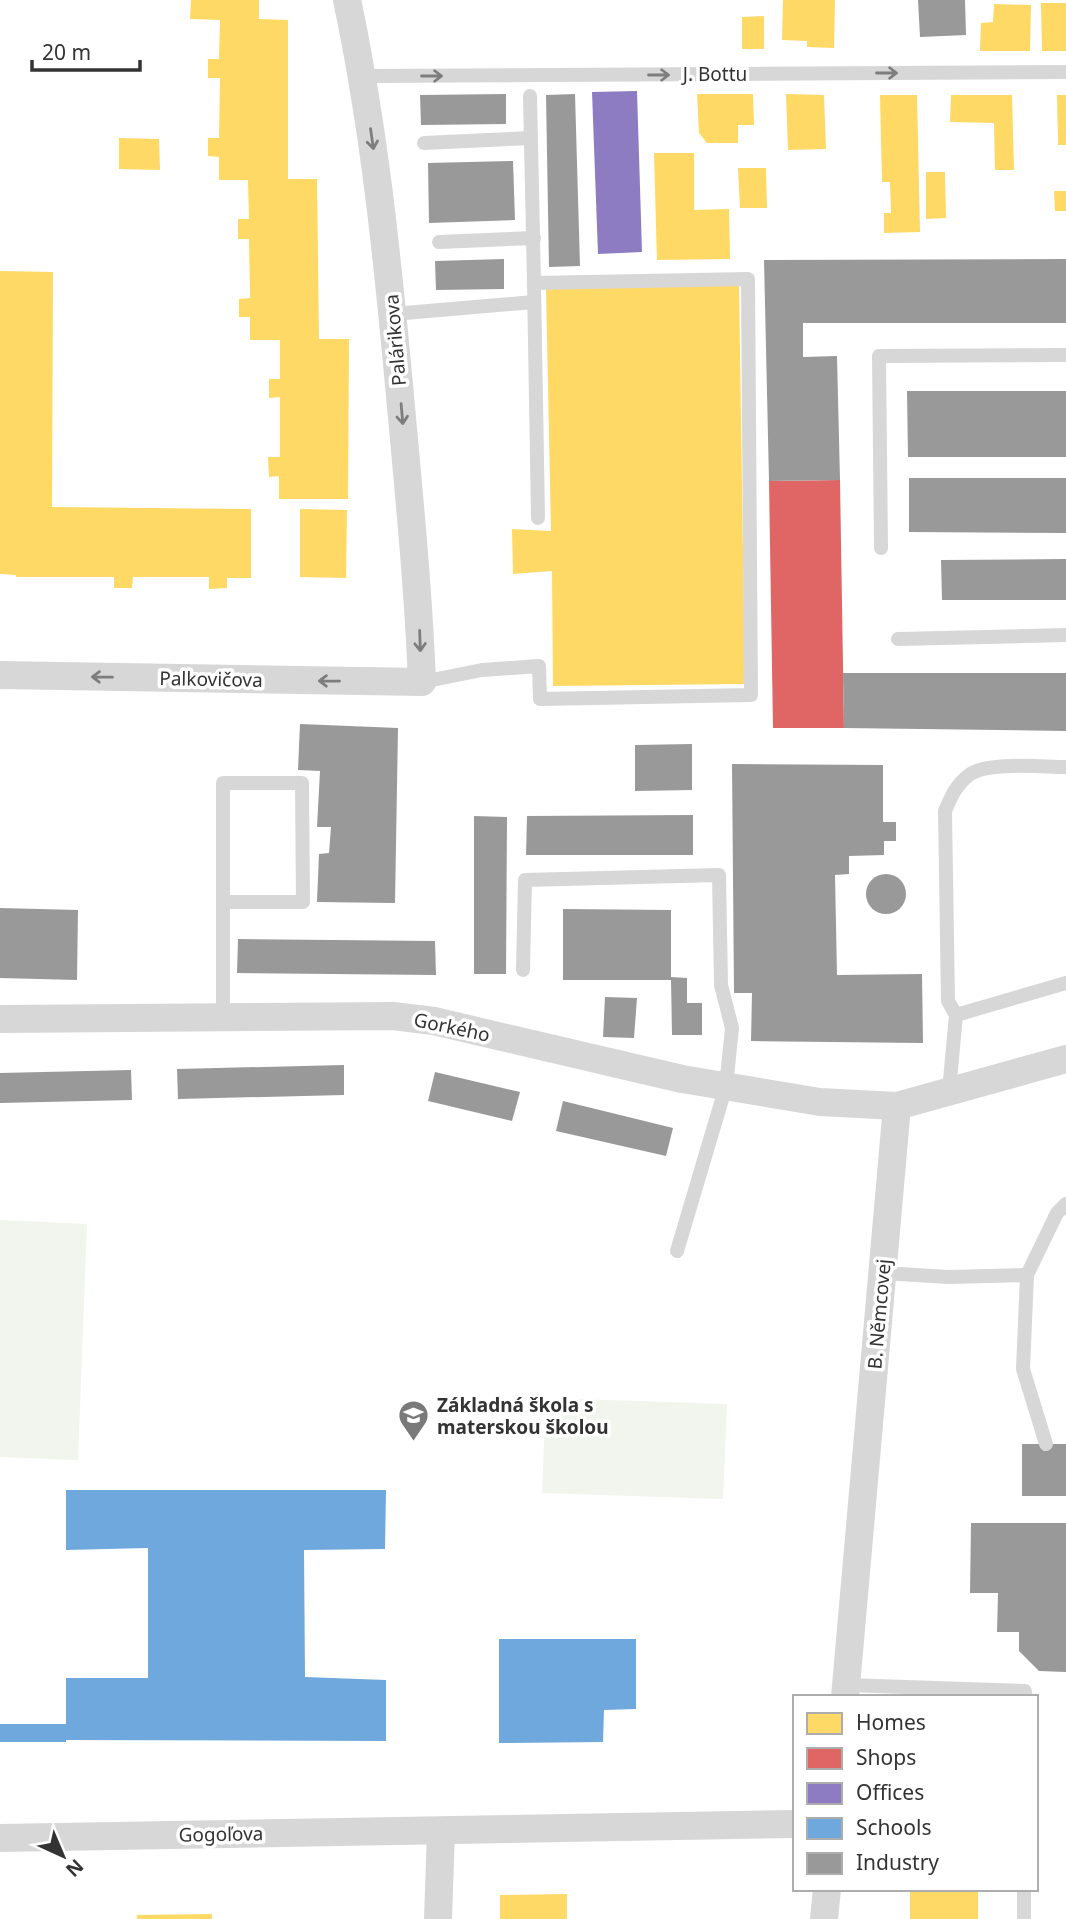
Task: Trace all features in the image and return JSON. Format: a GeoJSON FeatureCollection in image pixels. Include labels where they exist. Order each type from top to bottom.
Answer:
{"type":"FeatureCollection","features":[{"type":"Feature","properties":{"kind":"street","name":"Palárikova"},"geometry":{"type":"LineString","coordinates":[[347,0],[363,76],[385,233],[418,596],[422,682]]}},
{"type":"Feature","properties":{"kind":"street","name":"Palkovičova"},"geometry":{"type":"LineString","coordinates":[[0,675],[422,682]]}},
{"type":"Feature","properties":{"kind":"street","name":"Gorkého"},"geometry":{"type":"LineString","coordinates":[[0,1020],[393,1016],[435,1021],[682,1079],[820,1102],[897,1105]]}},
{"type":"Feature","properties":{"kind":"street"},"geometry":{"type":"LineString","coordinates":[[897,1105],[1066,1059]]}},
{"type":"Feature","properties":{"kind":"street","name":"B. Němcovej"},"geometry":{"type":"LineString","coordinates":[[846,1691],[897,1105]]}},
{"type":"Feature","properties":{"kind":"street","name":"Gogoľova"},"geometry":{"type":"LineString","coordinates":[[0,1838],[793,1825]]}},
{"type":"Feature","properties":{"kind":"street"},"geometry":{"type":"LineString","coordinates":[[438,1919],[441,1831]]}},
{"type":"Feature","properties":{"kind":"street"},"geometry":{"type":"LineString","coordinates":[[824,1919],[827,1891]]}},
{"type":"Feature","properties":{"kind":"lane","name":"J. Bottu"},"geometry":{"type":"LineString","coordinates":[[363,76],[1066,72]]}},
{"type":"Feature","properties":{"kind":"lane"},"geometry":{"type":"LineString","coordinates":[[530,96],[538,518]]}},
{"type":"Feature","properties":{"kind":"lane"},"geometry":{"type":"LineString","coordinates":[[424,143],[531,138]]}},
{"type":"Feature","properties":{"kind":"lane"},"geometry":{"type":"LineString","coordinates":[[439,242],[534,238]]}},
{"type":"Feature","properties":{"kind":"lane"},"geometry":{"type":"LineString","coordinates":[[422,682],[482,670],[539,666],[540,699],[751,695],[748,279],[534,283]]}},
{"type":"Feature","properties":{"kind":"lane"},"geometry":{"type":"LineString","coordinates":[[393,314],[534,302]]}},
{"type":"Feature","properties":{"kind":"lane"},"geometry":{"type":"LineString","coordinates":[[881,548],[879,356],[1066,355]]}},
{"type":"Feature","properties":{"kind":"lane"},"geometry":{"type":"LineString","coordinates":[[898,639],[1066,635]]}},
{"type":"Feature","properties":{"kind":"lane"},"geometry":{"type":"LineString","coordinates":[[949,1091],[956,1015],[947,1000],[945,811],[956,788],[971,773],[986,768],[1066,767]]}},
{"type":"Feature","properties":{"kind":"lane"},"geometry":{"type":"LineString","coordinates":[[223,902],[303,902],[302,782],[223,783],[223,902],[223,1017]]}},
{"type":"Feature","properties":{"kind":"lane"},"geometry":{"type":"LineString","coordinates":[[523,970],[525,880],[719,875],[722,985],[732,1028],[726,1086],[677,1251]]}},
{"type":"Feature","properties":{"kind":"lane"},"geometry":{"type":"LineString","coordinates":[[956,1015],[1066,983]]}},
{"type":"Feature","properties":{"kind":"lane"},"geometry":{"type":"LineString","coordinates":[[1046,1444],[1023,1369],[1027,1275],[1057,1213],[1066,1204]]}},
{"type":"Feature","properties":{"kind":"lane"},"geometry":{"type":"LineString","coordinates":[[883,1273],[948,1277],[1027,1275]]}},
{"type":"Feature","properties":{"kind":"lane"},"geometry":{"type":"LineString","coordinates":[[846,1691],[1025,1691],[1025,1695]]}},
{"type":"Feature","properties":{"kind":"lane"},"geometry":{"type":"LineString","coordinates":[[1024,1891],[1024,1919]]}},
{"type":"Feature","properties":{"kind":"shaded area"},"geometry":{"type":"Polygon","coordinates":[[[0,1220],[87,1224],[78,1460],[0,1457],[0,1220]]]}},
{"type":"Feature","properties":{"kind":"shaded area"},"geometry":{"type":"Polygon","coordinates":[[[546,1398],[727,1404],[723,1499],[542,1493],[546,1398]]]}},
{"type":"Feature","properties":{"kind":"building: Homes"},"geometry":{"type":"Polygon","coordinates":[[[191,0],[259,0],[259,19],[288,20],[288,179],[317,179],[319,339],[349,339],[348,499],[279,499],[279,476],[269,477],[268,457],[280,457],[280,397],[269,398],[269,379],[280,379],[280,340],[250,340],[250,317],[239,317],[239,299],[250,298],[249,239],[238,239],[238,219],[249,219],[248,180],[219,180],[219,157],[208,156],[208,138],[219,138],[220,78],[208,78],[208,59],[219,59],[220,20],[190,19],[191,0]]]}},
{"type":"Feature","properties":{"kind":"building: Homes"},"geometry":{"type":"Polygon","coordinates":[[[783,0],[835,0],[834,48],[807,47],[807,41],[782,40],[783,0]]]}},
{"type":"Feature","properties":{"kind":"building: Homes"},"geometry":{"type":"Polygon","coordinates":[[[1041,3],[1066,3],[1066,51],[1042,51],[1041,3]]]}},
{"type":"Feature","properties":{"kind":"building: Homes"},"geometry":{"type":"Polygon","coordinates":[[[994,4],[1031,5],[1030,51],[980,51],[981,23],[993,22],[994,4]]]}},
{"type":"Feature","properties":{"kind":"building: Homes"},"geometry":{"type":"Polygon","coordinates":[[[764,16],[764,49],[742,49],[742,17],[764,16]]]}},
{"type":"Feature","properties":{"kind":"building: Homes"},"geometry":{"type":"Polygon","coordinates":[[[697,94],[753,94],[754,125],[738,125],[738,143],[707,143],[699,133],[697,94]]]}},
{"type":"Feature","properties":{"kind":"building: Homes"},"geometry":{"type":"Polygon","coordinates":[[[786,94],[824,95],[826,149],[788,150],[786,94]]]}},
{"type":"Feature","properties":{"kind":"building: Homes"},"geometry":{"type":"Polygon","coordinates":[[[880,95],[917,95],[920,232],[884,233],[884,213],[891,213],[890,182],[882,182],[880,95]]]}},
{"type":"Feature","properties":{"kind":"building: Homes"},"geometry":{"type":"Polygon","coordinates":[[[951,95],[1012,95],[1014,170],[995,170],[994,123],[950,122],[951,95]]]}},
{"type":"Feature","properties":{"kind":"building: Homes"},"geometry":{"type":"Polygon","coordinates":[[[1057,95],[1066,95],[1066,145],[1058,145],[1057,95]]]}},
{"type":"Feature","properties":{"kind":"building: Homes"},"geometry":{"type":"Polygon","coordinates":[[[119,138],[159,139],[160,170],[119,169],[119,138]]]}},
{"type":"Feature","properties":{"kind":"building: Homes"},"geometry":{"type":"Polygon","coordinates":[[[654,153],[694,153],[694,210],[729,209],[730,259],[657,260],[654,153]]]}},
{"type":"Feature","properties":{"kind":"building: Homes"},"geometry":{"type":"Polygon","coordinates":[[[738,168],[766,168],[767,208],[740,208],[738,168]]]}},
{"type":"Feature","properties":{"kind":"building: Homes"},"geometry":{"type":"Polygon","coordinates":[[[926,172],[945,172],[946,218],[926,219],[926,172]]]}},
{"type":"Feature","properties":{"kind":"building: Homes"},"geometry":{"type":"Polygon","coordinates":[[[1054,191],[1066,191],[1066,211],[1055,211],[1054,191]]]}},
{"type":"Feature","properties":{"kind":"building: Homes"},"geometry":{"type":"Polygon","coordinates":[[[0,271],[53,272],[52,507],[251,509],[251,578],[227,578],[227,588],[209,589],[209,577],[133,577],[132,588],[114,588],[114,577],[16,577],[0,574],[0,271]]]}},
{"type":"Feature","properties":{"kind":"building: Homes"},"geometry":{"type":"Polygon","coordinates":[[[739,285],[745,684],[553,686],[552,571],[513,574],[512,529],[551,531],[546,288],[739,285]]]}},
{"type":"Feature","properties":{"kind":"building: Homes"},"geometry":{"type":"Polygon","coordinates":[[[300,509],[347,510],[346,578],[300,577],[300,509]]]}},
{"type":"Feature","properties":{"kind":"building: Homes"},"geometry":{"type":"Polygon","coordinates":[[[910,1891],[978,1891],[978,1919],[910,1919],[910,1891]]]}},
{"type":"Feature","properties":{"kind":"building: Homes"},"geometry":{"type":"Polygon","coordinates":[[[567,1894],[567,1919],[500,1919],[500,1895],[567,1894]]]}},
{"type":"Feature","properties":{"kind":"building: Homes"},"geometry":{"type":"Polygon","coordinates":[[[212,1914],[212,1919],[137,1919],[137,1915],[212,1914]]]}},
{"type":"Feature","properties":{"kind":"building: Shops"},"geometry":{"type":"Polygon","coordinates":[[[840,480],[844,728],[773,728],[769,481],[840,480]]]}},
{"type":"Feature","properties":{"kind":"building: Offices"},"geometry":{"type":"Polygon","coordinates":[[[637,91],[642,252],[598,254],[592,92],[637,91]]]}},
{"type":"Feature","properties":{"kind":"building: Schools"},"geometry":{"type":"Polygon","coordinates":[[[66,1490],[386,1490],[385,1549],[304,1550],[305,1677],[386,1680],[386,1741],[0,1742],[0,1724],[66,1724],[66,1678],[148,1678],[148,1548],[66,1550],[66,1490]]]}},
{"type":"Feature","properties":{"kind":"building: Schools"},"geometry":{"type":"Polygon","coordinates":[[[499,1639],[636,1639],[636,1709],[604,1710],[603,1742],[499,1743],[499,1639]]]}},
{"type":"Feature","properties":{"kind":"building: Industry"},"geometry":{"type":"Polygon","coordinates":[[[918,0],[965,0],[966,35],[920,37],[918,0]]]}},
{"type":"Feature","properties":{"kind":"building: Industry"},"geometry":{"type":"Polygon","coordinates":[[[506,94],[506,124],[421,125],[420,95],[506,94]]]}},
{"type":"Feature","properties":{"kind":"building: Industry"},"geometry":{"type":"Polygon","coordinates":[[[575,94],[580,266],[549,267],[546,95],[575,94]]]}},
{"type":"Feature","properties":{"kind":"building: Industry"},"geometry":{"type":"Polygon","coordinates":[[[513,161],[515,220],[429,223],[428,163],[513,161]]]}},
{"type":"Feature","properties":{"kind":"building: Industry"},"geometry":{"type":"Polygon","coordinates":[[[504,259],[504,289],[436,290],[435,261],[504,259]]]}},
{"type":"Feature","properties":{"kind":"building: Industry"},"geometry":{"type":"Polygon","coordinates":[[[1066,259],[1066,323],[803,323],[803,357],[837,356],[840,480],[769,481],[764,260],[1066,259]]]}},
{"type":"Feature","properties":{"kind":"building: Industry"},"geometry":{"type":"Polygon","coordinates":[[[907,391],[1066,391],[1066,457],[908,457],[907,391]]]}},
{"type":"Feature","properties":{"kind":"building: Industry"},"geometry":{"type":"Polygon","coordinates":[[[909,478],[1066,478],[1066,533],[909,532],[909,478]]]}},
{"type":"Feature","properties":{"kind":"building: Industry"},"geometry":{"type":"Polygon","coordinates":[[[1066,559],[1066,600],[942,600],[941,560],[1066,559]]]}},
{"type":"Feature","properties":{"kind":"building: Industry"},"geometry":{"type":"Polygon","coordinates":[[[843,673],[1066,673],[1066,731],[844,728],[843,673]]]}},
{"type":"Feature","properties":{"kind":"building: Industry"},"geometry":{"type":"Polygon","coordinates":[[[300,724],[398,728],[395,903],[317,902],[319,854],[329,853],[331,827],[317,827],[320,771],[298,770],[300,724]]]}},
{"type":"Feature","properties":{"kind":"building: Industry"},"geometry":{"type":"Polygon","coordinates":[[[692,744],[692,790],[635,791],[635,745],[692,744]]]}},
{"type":"Feature","properties":{"kind":"building: Industry"},"geometry":{"type":"Polygon","coordinates":[[[732,764],[883,765],[883,822],[896,822],[896,841],[884,841],[884,855],[849,856],[849,874],[835,875],[837,975],[922,974],[923,1043],[751,1041],[752,993],[734,993],[732,764]]]}},
{"type":"Feature","properties":{"kind":"building: Industry"},"geometry":{"type":"Polygon","coordinates":[[[693,815],[693,855],[526,855],[527,816],[693,815]]]}},
{"type":"Feature","properties":{"kind":"building: Industry"},"geometry":{"type":"Polygon","coordinates":[[[474,816],[507,817],[506,974],[474,974],[474,816]]]}},
{"type":"Feature","properties":{"kind":"building: Industry"},"geometry":{"type":"Polygon","coordinates":[[[886,874],[900,880],[906,894],[900,908],[886,914],[872,908],[866,894],[872,880],[886,874]]]}},
{"type":"Feature","properties":{"kind":"building: Industry"},"geometry":{"type":"Polygon","coordinates":[[[0,908],[78,910],[77,980],[0,978],[0,908]]]}},
{"type":"Feature","properties":{"kind":"building: Industry"},"geometry":{"type":"Polygon","coordinates":[[[563,909],[671,910],[671,977],[687,978],[687,1003],[702,1003],[702,1035],[672,1035],[671,980],[563,980],[563,909]]]}},
{"type":"Feature","properties":{"kind":"building: Industry"},"geometry":{"type":"Polygon","coordinates":[[[238,939],[435,941],[436,975],[237,973],[238,939]]]}},
{"type":"Feature","properties":{"kind":"building: Industry"},"geometry":{"type":"Polygon","coordinates":[[[605,997],[637,998],[634,1038],[603,1037],[605,997]]]}},
{"type":"Feature","properties":{"kind":"building: Industry"},"geometry":{"type":"Polygon","coordinates":[[[344,1065],[344,1095],[178,1099],[177,1069],[344,1065]]]}},
{"type":"Feature","properties":{"kind":"building: Industry"},"geometry":{"type":"Polygon","coordinates":[[[131,1070],[132,1100],[0,1103],[0,1073],[131,1070]]]}},
{"type":"Feature","properties":{"kind":"building: Industry"},"geometry":{"type":"Polygon","coordinates":[[[435,1072],[520,1092],[512,1121],[428,1101],[435,1072]]]}},
{"type":"Feature","properties":{"kind":"building: Industry"},"geometry":{"type":"Polygon","coordinates":[[[563,1101],[673,1128],[666,1156],[556,1131],[563,1101]]]}},
{"type":"Feature","properties":{"kind":"building: Industry"},"geometry":{"type":"Polygon","coordinates":[[[1022,1444],[1066,1444],[1066,1496],[1022,1496],[1022,1444]]]}},
{"type":"Feature","properties":{"kind":"building: Industry"},"geometry":{"type":"Polygon","coordinates":[[[971,1523],[1066,1523],[1066,1672],[1039,1671],[1019,1651],[1019,1632],[997,1632],[998,1593],[970,1593],[971,1523]]]}},
{"type":"Feature","properties":{"kind":"place","name":"Základná škola s materskou školou"},"geometry":{"type":"Point","coordinates":[414,1443]}}]}
